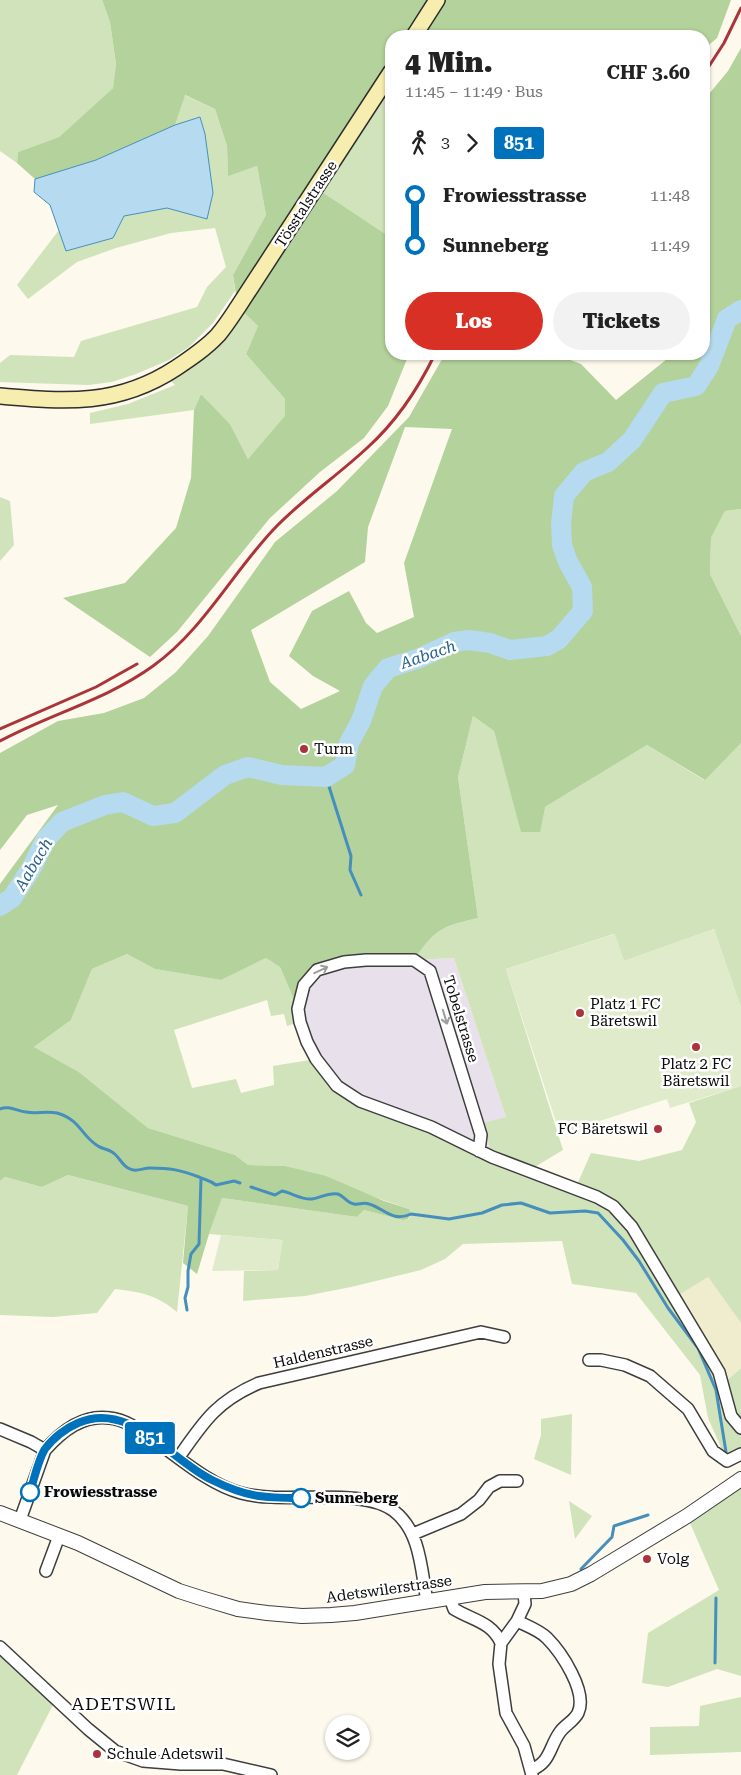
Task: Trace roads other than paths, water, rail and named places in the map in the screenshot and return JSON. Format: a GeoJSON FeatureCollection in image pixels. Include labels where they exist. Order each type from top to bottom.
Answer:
{"type":"FeatureCollection","features":[{"type":"Feature","properties":{"kind":"main road"},"geometry":{"type":"LineString","coordinates":[[418,30],[437,0]]}},
{"type":"Feature","properties":{"kind":"main road","name":"Tösstalstrasse"},"geometry":{"type":"LineString","coordinates":[[0,396],[87,400],[115,396],[139,388],[196,356],[218,335],[238,307],[385,81]]}},
{"type":"Feature","properties":{"kind":"street","name":"Tobelstrasse"},"geometry":{"type":"LineString","coordinates":[[479,1151],[481,1135],[430,971],[414,960],[344,962],[317,970],[304,985],[298,1009],[300,1022],[307,1042],[316,1059],[337,1086],[360,1101],[430,1127],[479,1151],[597,1197],[613,1206],[632,1227],[719,1372],[731,1416],[741,1428]]}},
{"type":"Feature","properties":{"kind":"street","name":"Haldenstrasse"},"geometry":{"type":"LineString","coordinates":[[179,1457],[216,1409],[242,1390],[259,1382],[481,1332],[504,1337]]}},
{"type":"Feature","properties":{"kind":"street"},"geometry":{"type":"LineString","coordinates":[[589,1360],[601,1360],[625,1365],[650,1376],[688,1409],[713,1451],[719,1457],[727,1461],[741,1454]]}},
{"type":"Feature","properties":{"kind":"street"},"geometry":{"type":"LineString","coordinates":[[20,1520],[45,1450],[59,1434],[74,1425],[93,1418],[110,1418],[135,1427],[210,1479],[239,1492],[257,1497],[354,1498],[379,1502],[387,1506],[408,1524],[413,1534],[427,1601]]}},
{"type":"Feature","properties":{"kind":"street"},"geometry":{"type":"LineString","coordinates":[[0,1429],[32,1442],[45,1450]]}},
{"type":"Feature","properties":{"kind":"street","name":"Adetswilerstrasse"},"geometry":{"type":"LineString","coordinates":[[0,1512],[59,1536],[179,1591],[238,1609],[302,1616],[331,1615],[355,1613],[493,1591],[524,1592],[556,1588],[591,1574],[687,1516],[741,1479]]}},
{"type":"Feature","properties":{"kind":"street"},"geometry":{"type":"LineString","coordinates":[[413,1534],[460,1514],[479,1500],[488,1487],[500,1482],[517,1481]]}},
{"type":"Feature","properties":{"kind":"street"},"geometry":{"type":"LineString","coordinates":[[46,1571],[59,1536]]}},
{"type":"Feature","properties":{"kind":"street"},"geometry":{"type":"LineString","coordinates":[[501,1644],[517,1621],[525,1604],[524,1592]]}},
{"type":"Feature","properties":{"kind":"street"},"geometry":{"type":"LineString","coordinates":[[450,1598],[454,1609],[472,1617],[497,1634],[501,1644],[499,1664],[506,1713],[524,1746],[532,1773],[545,1761],[560,1731],[578,1713],[581,1705],[571,1669],[546,1638],[539,1632],[517,1621]]}},
{"type":"Feature","properties":{"kind":"street"},"geometry":{"type":"LineString","coordinates":[[0,1647],[115,1752],[143,1760],[181,1764],[223,1764],[270,1775]]}},
{"type":"Feature","properties":{"kind":"water"},"geometry":{"type":"Polygon","coordinates":[[[200,117],[205,134],[213,193],[207,219],[167,208],[124,216],[113,238],[66,251],[50,205],[34,192],[35,179],[96,160],[175,125],[200,117]]]}},
{"type":"Feature","properties":{"kind":"waterway","name":"Aabach"},"geometry":{"type":"LineString","coordinates":[[0,906],[12,898],[31,869],[46,839],[62,822],[105,805],[123,802],[153,816],[175,813],[225,775],[248,767],[282,775],[326,777],[345,765],[349,743],[361,721],[373,686],[388,668],[420,658],[454,642],[469,640],[490,643],[510,650],[547,646],[559,639],[583,611],[582,587],[568,562],[562,545],[561,524],[564,496],[584,472],[608,462],[632,440],[663,393],[696,386],[709,366],[727,319],[741,310]]}},
{"type":"Feature","properties":{"kind":"waterway"},"geometry":{"type":"LineString","coordinates":[[326,777],[351,856],[350,870],[361,895]]}},
{"type":"Feature","properties":{"kind":"waterway"},"geometry":{"type":"LineString","coordinates":[[0,1109],[10,1108],[30,1113],[53,1112],[65,1116],[76,1124],[92,1142],[109,1150],[131,1169],[150,1168],[181,1171],[216,1185],[234,1181],[240,1183]]}},
{"type":"Feature","properties":{"kind":"waterway"},"geometry":{"type":"LineString","coordinates":[[187,1310],[185,1298],[191,1254],[199,1244],[201,1178]]}},
{"type":"Feature","properties":{"kind":"waterway"},"geometry":{"type":"LineString","coordinates":[[251,1187],[275,1195],[282,1191],[308,1199],[338,1194],[352,1203],[369,1204],[388,1214],[399,1217],[411,1214],[449,1219],[482,1213],[502,1205],[521,1203],[550,1213],[585,1211],[598,1213],[639,1261],[668,1308],[698,1348],[716,1390],[726,1452]]}},
{"type":"Feature","properties":{"kind":"waterway"},"geometry":{"type":"LineString","coordinates":[[581,1569],[612,1537],[614,1526],[648,1515]]}},
{"type":"Feature","properties":{"kind":"waterway"},"geometry":{"type":"LineString","coordinates":[[715,1663],[716,1598]]}},
{"type":"Feature","properties":{"kind":"railway"},"geometry":{"type":"LineString","coordinates":[[710,65],[724,43],[741,8]]}},
{"type":"Feature","properties":{"kind":"railway"},"geometry":{"type":"LineString","coordinates":[[0,741],[97,698],[135,678],[171,652],[202,619],[273,530],[378,438],[414,392],[432,360]]}},
{"type":"Feature","properties":{"kind":"railway"},"geometry":{"type":"LineString","coordinates":[[0,729],[96,687],[137,664]]}},
{"type":"Feature","properties":{"kind":"place","name":"Turm"},"geometry":{"type":"Point","coordinates":[304,749]}},
{"type":"Feature","properties":{"kind":"place","name":"Platz 1 FC Bäretswil"},"geometry":{"type":"Point","coordinates":[580,1013]}},
{"type":"Feature","properties":{"kind":"place","name":"Platz 2 FC Bäretswil"},"geometry":{"type":"Point","coordinates":[696,1047]}},
{"type":"Feature","properties":{"kind":"place","name":"FC Bäretswil"},"geometry":{"type":"Point","coordinates":[658,1129]}},
{"type":"Feature","properties":{"kind":"place","name":"Frowiesstrasse"},"geometry":{"type":"Point","coordinates":[30,1492]}},
{"type":"Feature","properties":{"kind":"place","name":"Sunneberg"},"geometry":{"type":"Point","coordinates":[301,1498]}},
{"type":"Feature","properties":{"kind":"place","name":"Volg"},"geometry":{"type":"Point","coordinates":[647,1559]}},
{"type":"Feature","properties":{"kind":"place","name":"Schule Adetswil"},"geometry":{"type":"Point","coordinates":[97,1754]}},
{"type":"Feature","properties":{"kind":"district","name":"ADETSWIL"},"geometry":{"type":"Point","coordinates":[124,1704]}}]}
